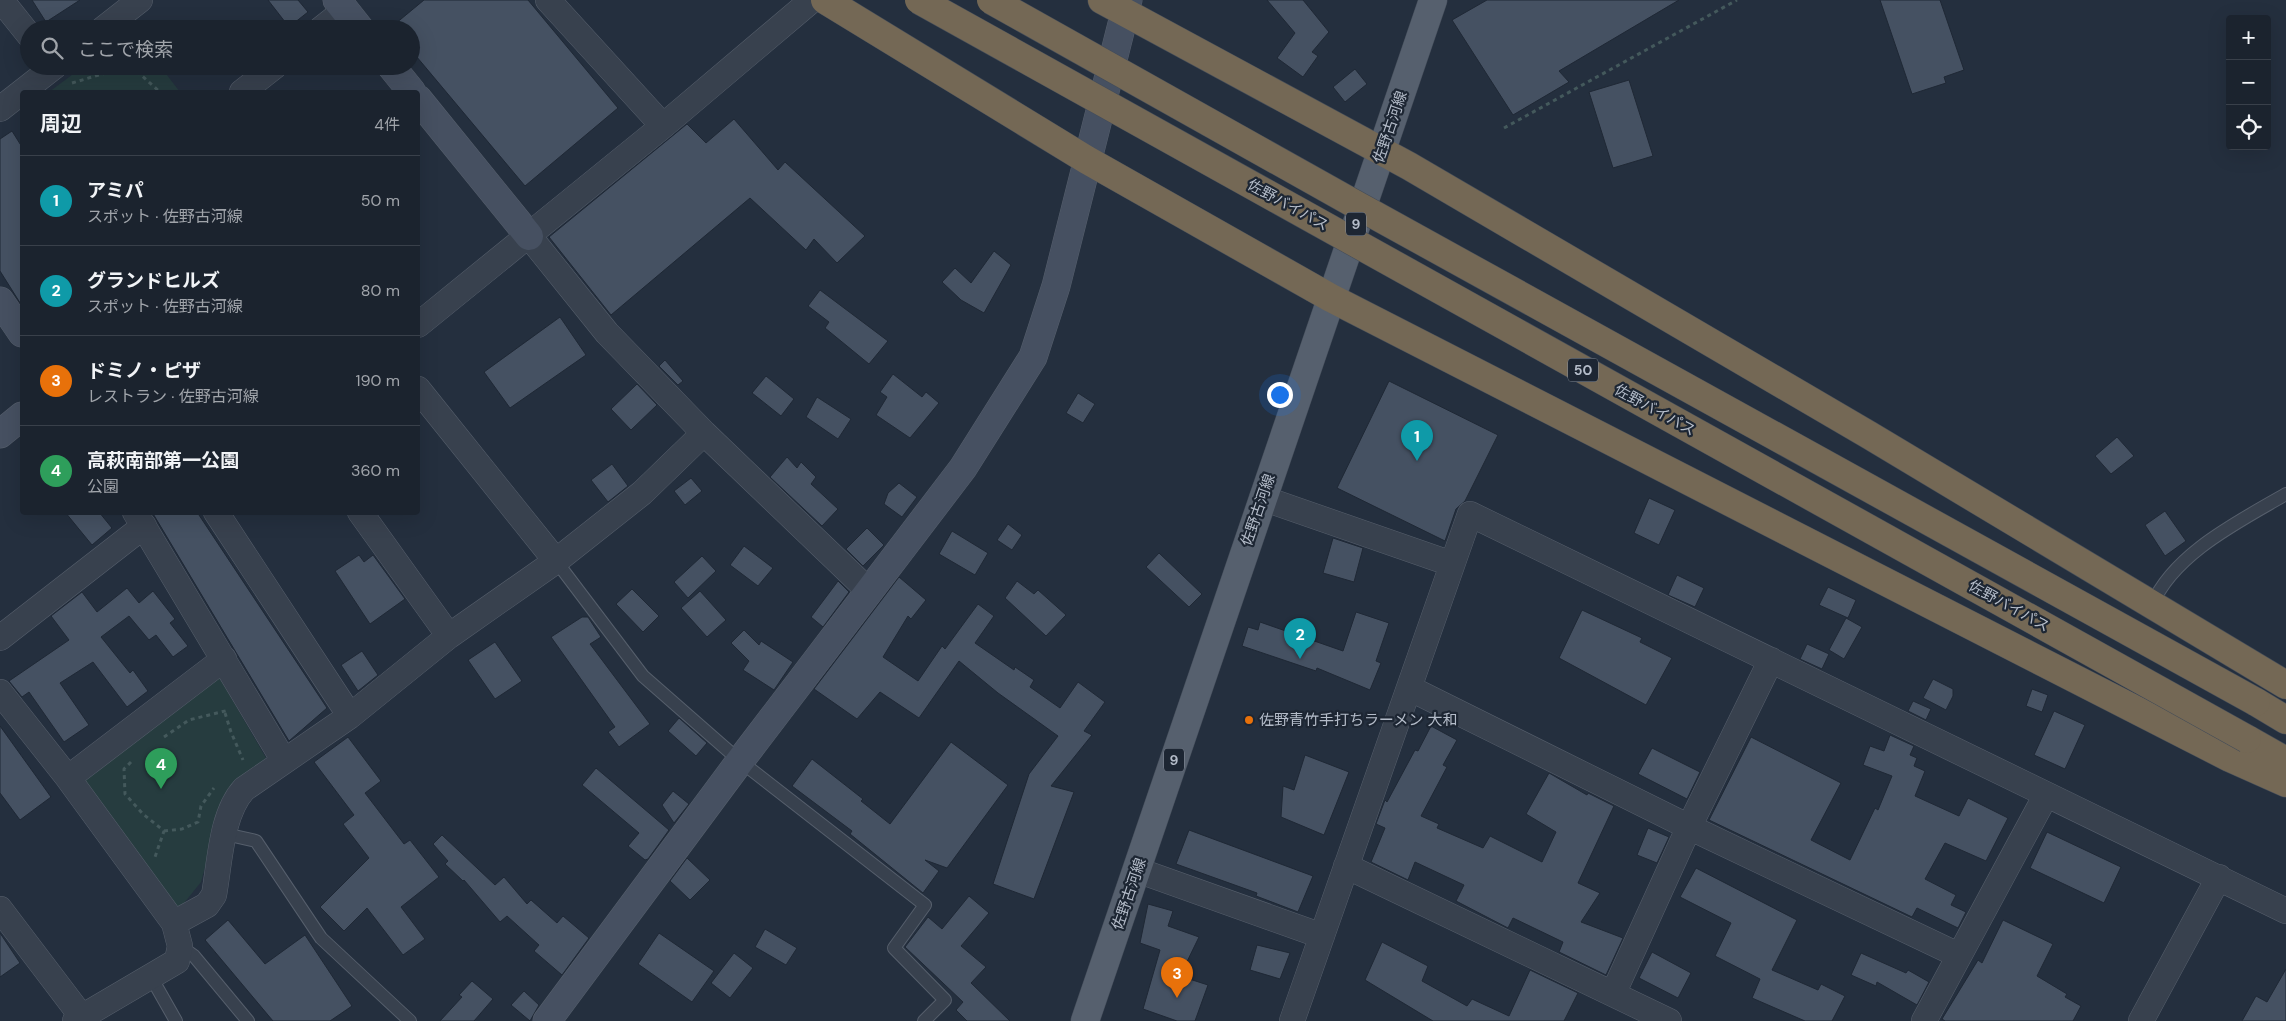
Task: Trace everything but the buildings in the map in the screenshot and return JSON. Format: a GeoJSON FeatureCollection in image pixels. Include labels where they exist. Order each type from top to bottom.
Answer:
{"type":"FeatureCollection","features":[{"type":"Feature","properties":{"kind":"highway"},"geometry":{"type":"LineString","coordinates":[[825,0],[1087,160],[1331,298],[2221,753],[2286,783]]}},
{"type":"Feature","properties":{"kind":"highway","name":"佐野バイパス"},"geometry":{"type":"LineString","coordinates":[[919,0],[2286,760]]}},
{"type":"Feature","properties":{"kind":"highway","name":"50"},"geometry":{"type":"LineString","coordinates":[[990,0],[1352,203],[2286,720]]}},
{"type":"Feature","properties":{"kind":"highway"},"geometry":{"type":"LineString","coordinates":[[1118,4],[1382,150],[1784,385],[2286,685]]}},
{"type":"Feature","properties":{"kind":"main road","name":"佐野古河線"},"geometry":{"type":"LineString","coordinates":[[1084,1021],[1433,0]]}},
{"type":"Feature","properties":{"kind":"street"},"geometry":{"type":"LineString","coordinates":[[1,0],[20,24]]}},
{"type":"Feature","properties":{"kind":"street"},"geometry":{"type":"LineString","coordinates":[[114,20],[140,0]]}},
{"type":"Feature","properties":{"kind":"street"},"geometry":{"type":"LineString","coordinates":[[548,0],[663,126]]}},
{"type":"Feature","properties":{"kind":"street"},"geometry":{"type":"LineString","coordinates":[[420,323],[663,126],[812,0]]}},
{"type":"Feature","properties":{"kind":"street"},"geometry":{"type":"LineString","coordinates":[[547,1021],[740,760],[963,468],[1033,357],[1056,286],[1087,160],[1118,4]]}},
{"type":"Feature","properties":{"kind":"street"},"geometry":{"type":"LineString","coordinates":[[336,20],[347,13]]}},
{"type":"Feature","properties":{"kind":"street"},"geometry":{"type":"LineString","coordinates":[[29,90],[52,75]]}},
{"type":"Feature","properties":{"kind":"street"},"geometry":{"type":"LineString","coordinates":[[244,90],[263,75]]}},
{"type":"Feature","properties":{"kind":"street"},"geometry":{"type":"LineString","coordinates":[[398,75],[410,90]]}},
{"type":"Feature","properties":{"kind":"street"},"geometry":{"type":"LineString","coordinates":[[0,109],[20,96]]}},
{"type":"Feature","properties":{"kind":"street"},"geometry":{"type":"LineString","coordinates":[[420,101],[607,334],[704,433],[870,592]]}},
{"type":"Feature","properties":{"kind":"street"},"geometry":{"type":"LineString","coordinates":[[0,301],[20,330]]}},
{"type":"Feature","properties":{"kind":"street"},"geometry":{"type":"LineString","coordinates":[[420,391],[556,561]]}},
{"type":"Feature","properties":{"kind":"street"},"geometry":{"type":"LineString","coordinates":[[0,434],[20,418]]}},
{"type":"Feature","properties":{"kind":"street"},"geometry":{"type":"LineString","coordinates":[[177,934],[207,905],[214,895],[228,814],[234,800],[244,789],[350,716],[449,636],[556,561],[642,493],[704,433]]}},
{"type":"Feature","properties":{"kind":"street"},"geometry":{"type":"LineString","coordinates":[[1262,498],[1452,564]]}},
{"type":"Feature","properties":{"kind":"street"},"geometry":{"type":"LineString","coordinates":[[1292,1021],[1470,514],[2286,911]]}},
{"type":"Feature","properties":{"kind":"street"},"geometry":{"type":"LineString","coordinates":[[218,515],[350,716]]}},
{"type":"Feature","properties":{"kind":"street"},"geometry":{"type":"LineString","coordinates":[[362,515],[449,636]]}},
{"type":"Feature","properties":{"kind":"street"},"geometry":{"type":"LineString","coordinates":[[0,638],[140,519],[284,762]]}},
{"type":"Feature","properties":{"kind":"street"},"geometry":{"type":"LineString","coordinates":[[68,778],[224,659]]}},
{"type":"Feature","properties":{"kind":"street"},"geometry":{"type":"LineString","coordinates":[[1613,994],[1689,827],[1771,660]]}},
{"type":"Feature","properties":{"kind":"street"},"geometry":{"type":"LineString","coordinates":[[1409,688],[1689,827],[1958,955]]}},
{"type":"Feature","properties":{"kind":"street"},"geometry":{"type":"LineString","coordinates":[[0,692],[68,778],[177,934],[177,961],[88,1017],[0,909]]}},
{"type":"Feature","properties":{"kind":"street"},"geometry":{"type":"LineString","coordinates":[[1924,1021],[2046,794]]}},
{"type":"Feature","properties":{"kind":"street"},"geometry":{"type":"LineString","coordinates":[[1346,866],[1668,1021]]}},
{"type":"Feature","properties":{"kind":"street"},"geometry":{"type":"LineString","coordinates":[[1137,870],[1322,936]]}},
{"type":"Feature","properties":{"kind":"street"},"geometry":{"type":"LineString","coordinates":[[2149,1018],[2219,877]]}},
{"type":"Feature","properties":{"kind":"lane"},"geometry":{"type":"LineString","coordinates":[[2152,605],[2172,572],[2218,533],[2286,494]]}},
{"type":"Feature","properties":{"kind":"lane"},"geometry":{"type":"LineString","coordinates":[[556,561],[643,676],[740,760],[925,904],[894,948],[945,1000],[924,1021]]}},
{"type":"Feature","properties":{"kind":"lane"},"geometry":{"type":"LineString","coordinates":[[225,834],[256,841],[321,938],[410,1021]]}},
{"type":"Feature","properties":{"kind":"lane"},"geometry":{"type":"LineString","coordinates":[[177,934],[248,1021]]}},
{"type":"Feature","properties":{"kind":"lane"},"geometry":{"type":"LineString","coordinates":[[151,977],[176,1021]]}},
{"type":"Feature","properties":{"kind":"path"},"geometry":{"type":"LineString","coordinates":[[1504,128],[1737,0]]}},
{"type":"Feature","properties":{"kind":"path"},"geometry":{"type":"LineString","coordinates":[[140,75],[158,90]]}},
{"type":"Feature","properties":{"kind":"path"},"geometry":{"type":"LineString","coordinates":[[159,740],[189,720],[225,713],[235,706]]}},
{"type":"Feature","properties":{"kind":"path"},"geometry":{"type":"LineString","coordinates":[[225,713],[230,732],[244,758],[241,764]]}},
{"type":"Feature","properties":{"kind":"path"},"geometry":{"type":"LineString","coordinates":[[133,759],[124,770],[125,794],[143,814],[164,831],[182,829],[198,822],[201,806],[216,786]]}},
{"type":"Feature","properties":{"kind":"path"},"geometry":{"type":"LineString","coordinates":[[152,866],[164,831]]}},
{"type":"Feature","properties":{"kind":"green space"},"geometry":{"type":"Polygon","coordinates":[[[72,75],[167,75],[178,90],[52,90],[72,75]]]}},
{"type":"Feature","properties":{"kind":"green space"},"geometry":{"type":"Polygon","coordinates":[[[218,675],[266,758],[224,797],[201,882],[176,913],[84,781],[218,675]]]}},
{"type":"Feature","properties":{"kind":"place","name":"アミパ"},"geometry":{"type":"Point","coordinates":[1417,461]}},
{"type":"Feature","properties":{"kind":"place","name":"グランドヒルズ"},"geometry":{"type":"Point","coordinates":[1300,659]}},
{"type":"Feature","properties":{"kind":"place","name":"佐野青竹手打ちラーメン 大和"},"geometry":{"type":"Point","coordinates":[1249,720]}},
{"type":"Feature","properties":{"kind":"place","name":"高萩南部第一公園"},"geometry":{"type":"Point","coordinates":[161,789]}},
{"type":"Feature","properties":{"kind":"place","name":"ドミノ・ピザ"},"geometry":{"type":"Point","coordinates":[1177,998]}}]}
